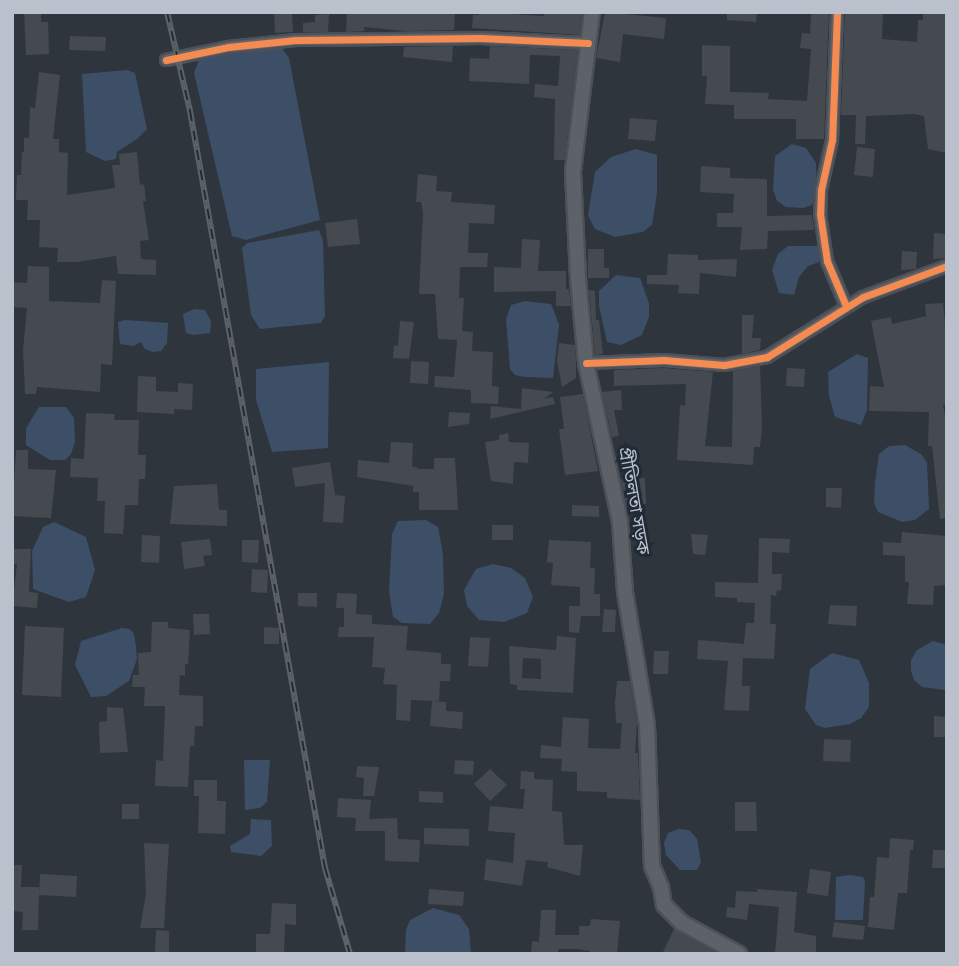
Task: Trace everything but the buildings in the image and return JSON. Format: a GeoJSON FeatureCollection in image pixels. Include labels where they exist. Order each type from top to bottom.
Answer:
{"type":"FeatureCollection","features":[{"type":"Feature","properties":{"kind":"main road","name":"প্রীতিলতা সড়ক"},"geometry":{"type":"LineString","coordinates":[[592,12],[573,172],[586,363],[620,522],[625,592],[647,725],[652,866],[662,887],[664,905],[682,923],[739,954]]}},
{"type":"Feature","properties":{"kind":"street"},"geometry":{"type":"LineString","coordinates":[[837,12],[832,140],[821,190],[820,214],[827,261],[846,306]]}},
{"type":"Feature","properties":{"kind":"street"},"geometry":{"type":"LineString","coordinates":[[166,60],[228,47],[296,40],[481,38],[588,43]]}},
{"type":"Feature","properties":{"kind":"street"},"geometry":{"type":"LineString","coordinates":[[586,363],[664,360],[716,365],[741,364],[779,352],[846,306],[897,282],[947,266]]}},
{"type":"Feature","properties":{"kind":"water"},"geometry":{"type":"Polygon","coordinates":[[[281,47],[289,58],[320,220],[246,240],[232,236],[194,73],[199,60],[232,51],[281,47]]]}},
{"type":"Feature","properties":{"kind":"water"},"geometry":{"type":"Polygon","coordinates":[[[127,70],[135,73],[147,129],[117,152],[116,159],[105,161],[86,152],[82,74],[127,70]]]}},
{"type":"Feature","properties":{"kind":"water"},"geometry":{"type":"Polygon","coordinates":[[[792,144],[806,148],[816,163],[817,186],[812,205],[803,208],[786,207],[777,201],[773,189],[775,156],[792,144]]]}},
{"type":"Feature","properties":{"kind":"water"},"geometry":{"type":"Polygon","coordinates":[[[636,149],[657,155],[657,193],[652,225],[643,232],[615,237],[595,229],[588,215],[595,172],[611,157],[636,149]]]}},
{"type":"Feature","properties":{"kind":"water"},"geometry":{"type":"Polygon","coordinates":[[[319,230],[323,241],[325,316],[321,323],[260,329],[251,315],[242,248],[247,243],[319,230]]]}},
{"type":"Feature","properties":{"kind":"water"},"geometry":{"type":"Polygon","coordinates":[[[788,246],[822,246],[819,262],[808,266],[799,277],[794,295],[779,293],[772,270],[778,254],[788,246]]]}},
{"type":"Feature","properties":{"kind":"water"},"geometry":{"type":"Polygon","coordinates":[[[616,275],[640,278],[649,303],[649,317],[642,335],[621,345],[607,342],[599,306],[599,291],[616,275]]]}},
{"type":"Feature","properties":{"kind":"water"},"geometry":{"type":"Polygon","coordinates":[[[525,301],[551,304],[559,325],[553,378],[524,377],[515,375],[510,369],[506,319],[511,305],[525,301]]]}},
{"type":"Feature","properties":{"kind":"water"},"geometry":{"type":"Polygon","coordinates":[[[194,309],[205,310],[211,321],[210,333],[186,333],[183,314],[194,309]]]}},
{"type":"Feature","properties":{"kind":"water"},"geometry":{"type":"Polygon","coordinates":[[[125,320],[168,323],[167,343],[161,351],[153,352],[145,349],[141,342],[133,346],[120,344],[118,322],[125,320]]]}},
{"type":"Feature","properties":{"kind":"water"},"geometry":{"type":"Polygon","coordinates":[[[857,354],[868,358],[867,410],[861,425],[835,417],[829,396],[828,372],[857,354]]]}},
{"type":"Feature","properties":{"kind":"water"},"geometry":{"type":"Polygon","coordinates":[[[329,362],[328,448],[272,452],[256,400],[256,369],[329,362]]]}},
{"type":"Feature","properties":{"kind":"water"},"geometry":{"type":"Polygon","coordinates":[[[39,407],[66,407],[74,418],[75,442],[71,454],[65,460],[50,460],[26,445],[26,428],[39,407]]]}},
{"type":"Feature","properties":{"kind":"water"},"geometry":{"type":"Polygon","coordinates":[[[905,445],[921,454],[927,462],[929,509],[915,520],[902,522],[878,512],[874,503],[879,454],[889,446],[905,445]]]}},
{"type":"Feature","properties":{"kind":"water"},"geometry":{"type":"Polygon","coordinates":[[[426,520],[438,527],[443,555],[444,594],[439,613],[430,624],[402,623],[393,617],[389,591],[392,534],[398,521],[426,520]]]}},
{"type":"Feature","properties":{"kind":"water"},"geometry":{"type":"Polygon","coordinates":[[[54,522],[86,537],[95,570],[86,597],[69,602],[33,589],[32,551],[43,527],[54,522]]]}},
{"type":"Feature","properties":{"kind":"water"},"geometry":{"type":"Polygon","coordinates":[[[493,564],[511,568],[525,578],[533,597],[527,613],[504,622],[479,620],[467,606],[464,590],[476,569],[493,564]]]}},
{"type":"Feature","properties":{"kind":"water"},"geometry":{"type":"Polygon","coordinates":[[[122,628],[130,629],[134,634],[136,647],[137,659],[129,681],[106,696],[91,697],[75,665],[81,641],[122,628]]]}},
{"type":"Feature","properties":{"kind":"water"},"geometry":{"type":"Polygon","coordinates":[[[933,641],[947,645],[945,690],[922,687],[914,680],[911,671],[911,660],[917,650],[933,641]]]}},
{"type":"Feature","properties":{"kind":"water"},"geometry":{"type":"Polygon","coordinates":[[[832,653],[859,660],[869,683],[869,707],[861,718],[850,724],[825,728],[816,725],[805,709],[810,669],[832,653]]]}},
{"type":"Feature","properties":{"kind":"water"},"geometry":{"type":"Polygon","coordinates":[[[244,760],[270,760],[267,802],[260,808],[245,810],[244,760]]]}},
{"type":"Feature","properties":{"kind":"water"},"geometry":{"type":"Polygon","coordinates":[[[251,819],[271,820],[272,846],[261,856],[231,852],[230,846],[250,834],[251,819]]]}},
{"type":"Feature","properties":{"kind":"water"},"geometry":{"type":"Polygon","coordinates":[[[679,829],[689,830],[697,839],[701,862],[697,870],[680,870],[666,855],[664,843],[668,833],[679,829]]]}},
{"type":"Feature","properties":{"kind":"water"},"geometry":{"type":"Polygon","coordinates":[[[836,877],[863,877],[865,882],[863,920],[835,920],[836,877]]]}},
{"type":"Feature","properties":{"kind":"water"},"geometry":{"type":"Polygon","coordinates":[[[433,908],[459,915],[469,929],[471,954],[405,954],[406,930],[410,920],[433,908]]]}},
{"type":"Feature","properties":{"kind":"railway"},"geometry":{"type":"LineString","coordinates":[[167,12],[190,111],[325,868],[350,954]]}},
{"type":"Feature","properties":{"kind":"cycle path"},"geometry":{"type":"LineString","coordinates":[[837,12],[832,140],[821,190],[820,214],[827,261],[846,306]]}},
{"type":"Feature","properties":{"kind":"cycle path"},"geometry":{"type":"LineString","coordinates":[[166,60],[228,47],[296,40],[481,38],[588,43]]}},
{"type":"Feature","properties":{"kind":"cycle path"},"geometry":{"type":"LineString","coordinates":[[586,363],[664,360],[724,365],[767,357],[863,297],[947,266]]}}]}
